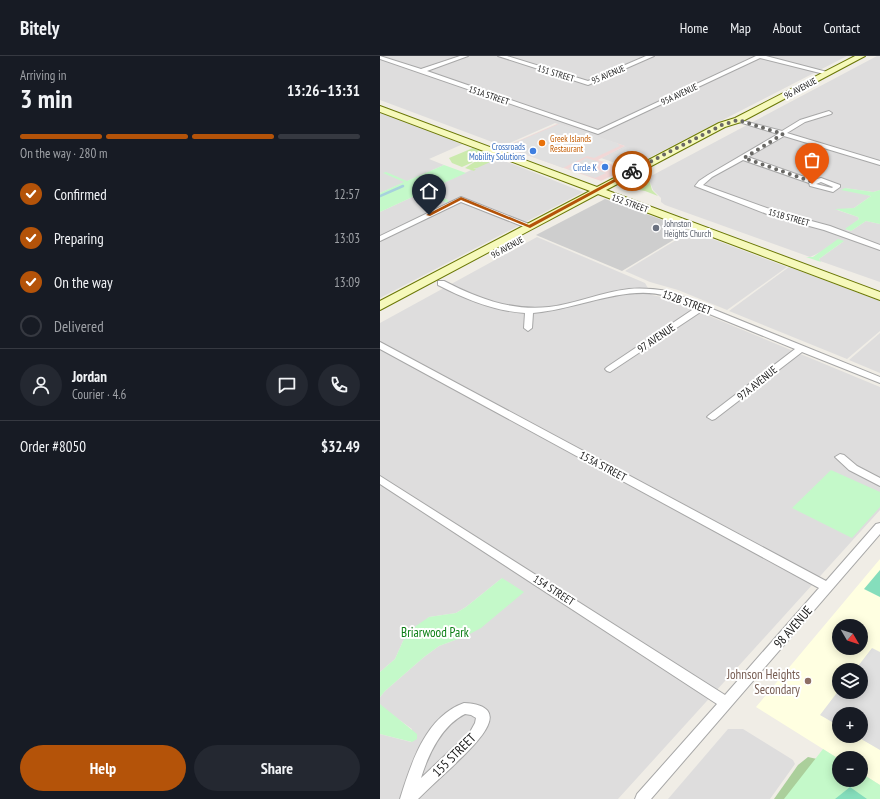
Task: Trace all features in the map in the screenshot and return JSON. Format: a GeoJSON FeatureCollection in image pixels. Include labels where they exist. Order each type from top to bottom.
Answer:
{"type":"FeatureCollection","features":[{"type":"Feature","properties":{"kind":"main road","name":"96 AVENUE"},"geometry":{"type":"LineString","coordinates":[[380,306],[442,278],[722,125],[738,120],[861,56]]}},
{"type":"Feature","properties":{"kind":"main road","name":"152 STREET"},"geometry":{"type":"LineString","coordinates":[[380,103],[880,296]]}},
{"type":"Feature","properties":{"kind":"main road","name":"152 STREET"},"geometry":{"type":"LineString","coordinates":[[380,109],[497,153],[880,288]]}},
{"type":"Feature","properties":{"kind":"main road"},"geometry":{"type":"LineString","coordinates":[[497,153],[510,152]]}},
{"type":"Feature","properties":{"kind":"main road","name":"96 AVENUE"},"geometry":{"type":"LineString","coordinates":[[380,316],[530,226],[604,190]]}},
{"type":"Feature","properties":{"kind":"street"},"geometry":{"type":"LineString","coordinates":[[422,71],[465,56]]}},
{"type":"Feature","properties":{"kind":"street","name":"151 STREET"},"geometry":{"type":"LineString","coordinates":[[501,56],[588,83]]}},
{"type":"Feature","properties":{"kind":"street","name":"95 AVENUE"},"geometry":{"type":"LineString","coordinates":[[588,83],[651,56]]}},
{"type":"Feature","properties":{"kind":"street"},"geometry":{"type":"LineString","coordinates":[[759,56],[828,74]]}},
{"type":"Feature","properties":{"kind":"street","name":"95A AVENUE"},"geometry":{"type":"LineString","coordinates":[[598,132],[759,56]]}},
{"type":"Feature","properties":{"kind":"street","name":"151A STREET"},"geometry":{"type":"LineString","coordinates":[[380,57],[598,132]]}},
{"type":"Feature","properties":{"kind":"street"},"geometry":{"type":"LineString","coordinates":[[744,158],[818,115],[829,113]]}},
{"type":"Feature","properties":{"kind":"street"},"geometry":{"type":"LineString","coordinates":[[738,120],[880,163]]}},
{"type":"Feature","properties":{"kind":"street"},"geometry":{"type":"LineString","coordinates":[[744,158],[813,182]]}},
{"type":"Feature","properties":{"kind":"street","name":"151B STREET"},"geometry":{"type":"LineString","coordinates":[[744,158],[710,176],[699,186],[775,214],[827,228],[880,248]]}},
{"type":"Feature","properties":{"kind":"street"},"geometry":{"type":"LineString","coordinates":[[380,239],[461,199],[530,226]]}},
{"type":"Feature","properties":{"kind":"street","name":"152B STREET"},"geometry":{"type":"LineString","coordinates":[[442,278],[486,304],[529,311],[560,308],[610,293],[632,290],[668,294],[880,380]]}},
{"type":"Feature","properties":{"kind":"street","name":"97 AVENUE"},"geometry":{"type":"LineString","coordinates":[[610,369],[702,307]]}},
{"type":"Feature","properties":{"kind":"street"},"geometry":{"type":"LineString","coordinates":[[528,328],[529,311]]}},
{"type":"Feature","properties":{"kind":"street","name":"153A STREET"},"geometry":{"type":"LineString","coordinates":[[380,345],[827,587]]}},
{"type":"Feature","properties":{"kind":"street","name":"97A AVENUE"},"geometry":{"type":"LineString","coordinates":[[712,417],[801,348]]}},
{"type":"Feature","properties":{"kind":"street"},"geometry":{"type":"LineString","coordinates":[[840,457],[853,468],[880,482]]}},
{"type":"Feature","properties":{"kind":"street","name":"154 STREET"},"geometry":{"type":"LineString","coordinates":[[380,479],[727,703]]}},
{"type":"Feature","properties":{"kind":"street","name":"98 AVENUE"},"geometry":{"type":"LineString","coordinates":[[642,799],[880,527]]}},
{"type":"Feature","properties":{"kind":"street","name":"155 STREET"},"geometry":{"type":"LineString","coordinates":[[464,708],[478,710],[484,716],[482,724],[475,736],[408,799],[419,762],[435,734],[453,713],[464,708]]}},
{"type":"Feature","properties":{"kind":"shaded area"},"geometry":{"type":"Polygon","coordinates":[[[380,56],[847,56],[629,168],[601,158],[625,146],[555,123],[503,146],[380,100],[380,56]]]}},
{"type":"Feature","properties":{"kind":"shaded area"},"geometry":{"type":"Polygon","coordinates":[[[877,56],[880,56],[880,190],[873,192],[844,188],[871,196],[854,208],[837,210],[858,217],[859,219],[846,230],[851,231],[866,221],[880,224],[880,282],[820,261],[819,259],[844,241],[810,257],[665,205],[661,202],[661,198],[653,190],[649,179],[651,176],[877,56]]]}},
{"type":"Feature","properties":{"kind":"shaded area"},"geometry":{"type":"Polygon","coordinates":[[[380,112],[463,144],[429,159],[444,165],[380,193],[380,112]]]}},
{"type":"Feature","properties":{"kind":"shaded area"},"geometry":{"type":"Polygon","coordinates":[[[557,124],[625,146],[598,160],[626,169],[601,181],[504,147],[557,124]]]}},
{"type":"Feature","properties":{"kind":"shaded area"},"geometry":{"type":"Polygon","coordinates":[[[559,124],[617,143],[620,146],[594,158],[587,156],[563,168],[505,147],[559,124]]]}},
{"type":"Feature","properties":{"kind":"shaded area"},"geometry":{"type":"Polygon","coordinates":[[[625,147],[652,156],[641,162],[614,153],[625,147]]]}},
{"type":"Feature","properties":{"kind":"shaded area"},"geometry":{"type":"Polygon","coordinates":[[[497,158],[583,192],[380,298],[380,212],[421,193],[448,202],[448,200],[426,191],[497,158]]]}},
{"type":"Feature","properties":{"kind":"shaded area"},"geometry":{"type":"Polygon","coordinates":[[[586,158],[600,162],[594,166],[595,169],[606,173],[595,178],[568,169],[586,158]]]}},
{"type":"Feature","properties":{"kind":"shaded area"},"geometry":{"type":"Polygon","coordinates":[[[605,199],[690,230],[622,271],[536,235],[605,199]]]}},
{"type":"Feature","properties":{"kind":"shaded area"},"geometry":{"type":"Polygon","coordinates":[[[691,231],[787,267],[727,310],[678,290],[650,282],[625,271],[691,231]]]}},
{"type":"Feature","properties":{"kind":"shaded area"},"geometry":{"type":"Polygon","coordinates":[[[537,237],[645,283],[652,295],[666,298],[880,387],[880,510],[618,799],[380,799],[380,734],[411,742],[412,729],[383,708],[380,704],[380,697],[424,657],[439,646],[466,636],[502,578],[466,607],[456,613],[429,617],[403,641],[395,659],[380,672],[380,323],[537,237]]]}},
{"type":"Feature","properties":{"kind":"shaded area"},"geometry":{"type":"Polygon","coordinates":[[[789,267],[880,301],[880,331],[847,359],[729,311],[789,267]]]}},
{"type":"Feature","properties":{"kind":"shaded area"},"geometry":{"type":"Polygon","coordinates":[[[880,333],[880,373],[849,360],[880,333]]]}},
{"type":"Feature","properties":{"kind":"shaded area","name":"Johnson Heights Secondary"},"geometry":{"type":"Polygon","coordinates":[[[880,559],[880,785],[868,777],[868,751],[832,751],[832,755],[756,707],[880,559]]]}},
{"type":"Feature","properties":{"kind":"shaded area"},"geometry":{"type":"Polygon","coordinates":[[[872,648],[880,652],[880,750],[868,743],[868,707],[832,707],[832,722],[820,715],[832,699],[868,699],[868,663],[860,663],[872,648]]]}},
{"type":"Feature","properties":{"kind":"shaded area"},"geometry":{"type":"Polygon","coordinates":[[[728,729],[743,729],[793,760],[795,764],[770,799],[668,799],[728,729]]]}},
{"type":"Feature","properties":{"kind":"green space"},"geometry":{"type":"Polygon","coordinates":[[[473,148],[485,152],[473,162],[462,167],[452,163],[449,158],[473,148]]]}},
{"type":"Feature","properties":{"kind":"green space"},"geometry":{"type":"Polygon","coordinates":[[[487,154],[499,158],[477,168],[473,168],[476,169],[474,171],[465,168],[487,154]]]}},
{"type":"Feature","properties":{"kind":"green space"},"geometry":{"type":"Polygon","coordinates":[[[444,165],[466,173],[426,191],[448,200],[448,203],[421,193],[380,212],[380,193],[404,182],[383,173],[386,172],[407,181],[444,165]]]}},
{"type":"Feature","properties":{"kind":"green space"},"geometry":{"type":"Polygon","coordinates":[[[650,176],[649,179],[652,190],[658,196],[645,191],[629,188],[650,176]]]}},
{"type":"Feature","properties":{"kind":"green space"},"geometry":{"type":"Polygon","coordinates":[[[845,188],[873,192],[880,190],[880,224],[866,221],[851,231],[845,229],[859,219],[858,217],[835,209],[854,208],[871,196],[841,190],[845,188]]]}},
{"type":"Feature","properties":{"kind":"green space"},"geometry":{"type":"Polygon","coordinates":[[[838,239],[844,241],[819,259],[821,262],[806,257],[813,257],[838,239]]]}},
{"type":"Feature","properties":{"kind":"green space"},"geometry":{"type":"Polygon","coordinates":[[[831,470],[880,492],[880,507],[852,538],[792,508],[831,470]]]}},
{"type":"Feature","properties":{"kind":"green space"},"geometry":{"type":"Polygon","coordinates":[[[880,570],[880,597],[864,589],[880,570]]]}},
{"type":"Feature","properties":{"kind":"green space","name":"Briarwood Park"},"geometry":{"type":"Polygon","coordinates":[[[502,578],[524,592],[481,628],[466,636],[439,646],[424,657],[380,697],[380,672],[395,659],[403,641],[413,628],[429,617],[456,613],[466,607],[502,578]]]}},
{"type":"Feature","properties":{"kind":"green space"},"geometry":{"type":"Polygon","coordinates":[[[380,704],[417,734],[417,739],[412,742],[380,734],[380,704]]]}},
{"type":"Feature","properties":{"kind":"green space"},"geometry":{"type":"Polygon","coordinates":[[[823,749],[832,755],[832,787],[868,787],[868,777],[880,785],[880,799],[784,799],[823,749]]]}},
{"type":"Feature","properties":{"kind":"green space"},"geometry":{"type":"Polygon","coordinates":[[[808,757],[817,759],[800,799],[774,799],[798,765],[808,757]]]}},
{"type":"Feature","properties":{"kind":"green space"},"geometry":{"type":"Polygon","coordinates":[[[850,787],[867,799],[835,799],[850,787]]]}},
{"type":"Feature","properties":{"kind":"waterway"},"geometry":{"type":"LineString","coordinates":[[380,196],[403,186]]}},
{"type":"Feature","properties":{"kind":"way so far"},"geometry":{"type":"LineString","coordinates":[[632,171],[722,125],[738,120],[783,134],[744,158],[813,182],[812,184]]}},
{"type":"Feature","properties":{"kind":"place","name":"Greek Islands Restaurant"},"geometry":{"type":"Point","coordinates":[542,143]}},
{"type":"Feature","properties":{"kind":"place","name":"Crossroads Mobility Solutions"},"geometry":{"type":"Point","coordinates":[533,151]}},
{"type":"Feature","properties":{"kind":"place","name":"Circle K"},"geometry":{"type":"Point","coordinates":[605,167]}},
{"type":"Feature","properties":{"kind":"place","name":"Johnston Heights Church"},"geometry":{"type":"Point","coordinates":[656,228]}},
{"type":"Feature","properties":{"kind":"place","name":"Johnson Heights Secondary"},"geometry":{"type":"Point","coordinates":[808,681]}},
{"type":"Feature","properties":{"kind":"route"},"geometry":{"type":"LineString","coordinates":[[429,215],[461,199],[530,226],[632,171]]}}]}
